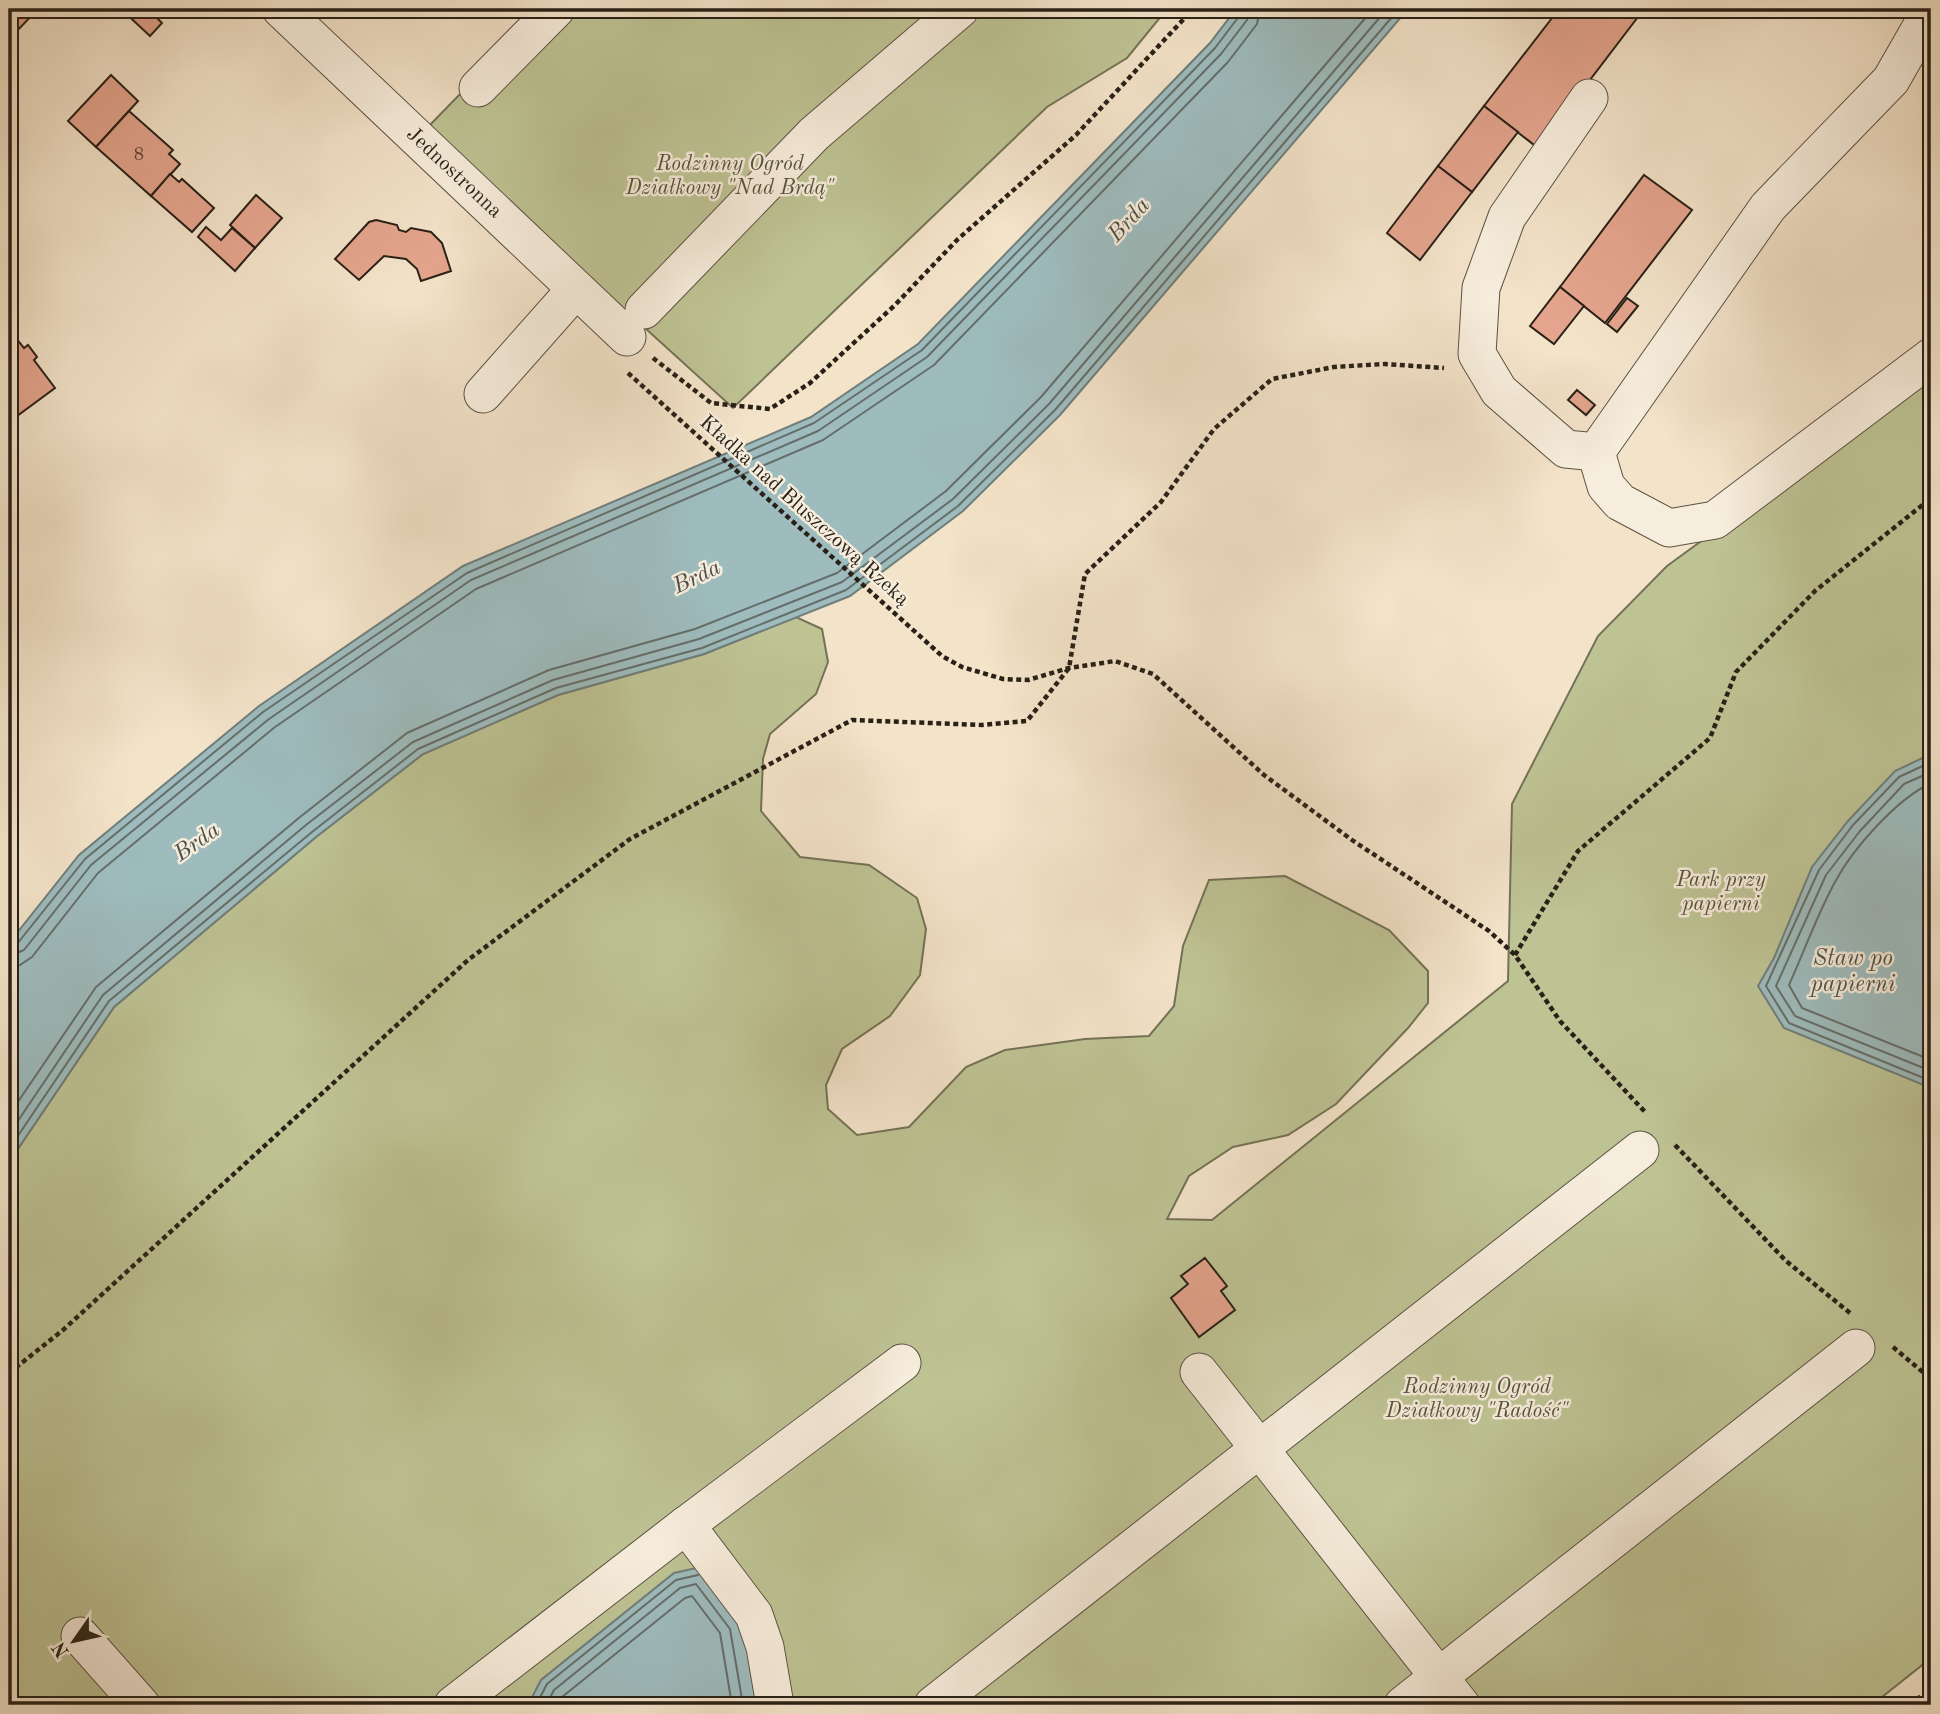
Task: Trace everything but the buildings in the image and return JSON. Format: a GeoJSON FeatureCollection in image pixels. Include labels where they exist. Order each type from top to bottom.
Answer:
{"type":"FeatureCollection","features":[{"type":"Feature","properties":{"kind":"street","name":"Jednostronna"},"geometry":{"type":"LineString","coordinates":[[281,9],[576,289],[635,323]]}},
{"type":"Feature","properties":{"kind":"street"},"geometry":{"type":"LineString","coordinates":[[478,88],[556,9]]}},
{"type":"Feature","properties":{"kind":"street"},"geometry":{"type":"LineString","coordinates":[[635,323],[814,134],[960,9]]}},
{"type":"Feature","properties":{"kind":"street"},"geometry":{"type":"LineString","coordinates":[[1596,452],[1768,207],[1891,79],[1931,9]]}},
{"type":"Feature","properties":{"kind":"street"},"geometry":{"type":"LineString","coordinates":[[1590,98],[1507,218],[1481,288],[1476,354],[1499,391],[1566,449],[1596,452]]}},
{"type":"Feature","properties":{"kind":"street"},"geometry":{"type":"LineString","coordinates":[[483,394],[576,289]]}},
{"type":"Feature","properties":{"kind":"street"},"geometry":{"type":"LineString","coordinates":[[1596,452],[1606,486],[1620,502],[1669,528],[1715,520],[1931,357]]}},
{"type":"Feature","properties":{"kind":"street"},"geometry":{"type":"LineString","coordinates":[[933,1705],[1654,1136]]}},
{"type":"Feature","properties":{"kind":"street"},"geometry":{"type":"LineString","coordinates":[[1403,1705],[1450,1691],[1868,1337]]}},
{"type":"Feature","properties":{"kind":"street"},"geometry":{"type":"LineString","coordinates":[[453,1705],[902,1363]]}},
{"type":"Feature","properties":{"kind":"street"},"geometry":{"type":"LineString","coordinates":[[1199,1372],[1450,1691]]}},
{"type":"Feature","properties":{"kind":"street"},"geometry":{"type":"LineString","coordinates":[[686,1525],[754,1615],[765,1647],[775,1705]]}},
{"type":"Feature","properties":{"kind":"street"},"geometry":{"type":"LineString","coordinates":[[80,1636],[141,1705]]}},
{"type":"Feature","properties":{"kind":"path"},"geometry":{"type":"LineString","coordinates":[[635,323],[711,403],[770,409],[810,383],[894,306],[958,239],[1076,135],[1193,9]]}},
{"type":"Feature","properties":{"kind":"path"},"geometry":{"type":"LineString","coordinates":[[9,1373],[63,1330],[468,960],[630,839],[852,720],[982,726],[1027,721],[1069,668],[1085,574],[1161,502],[1214,429],[1272,379],[1334,367],[1385,364],[1439,366],[1499,391]]}},
{"type":"Feature","properties":{"kind":"path","name":"Kładka nad Bluszczową Rzeką"},"geometry":{"type":"LineString","coordinates":[[671,412],[943,656],[962,667],[1003,679],[1028,680],[1069,668]]}},
{"type":"Feature","properties":{"kind":"path"},"geometry":{"type":"LineString","coordinates":[[1515,955],[1578,851],[1710,738],[1736,672],[1815,591],[1925,503],[1931,493]]}},
{"type":"Feature","properties":{"kind":"path"},"geometry":{"type":"LineString","coordinates":[[1069,668],[1115,661],[1153,674],[1264,775],[1352,840],[1489,931],[1515,955],[1560,1021],[1654,1136],[1868,1337],[1931,1378]]}},
{"type":"Feature","properties":{"kind":"path"},"geometry":{"type":"LineString","coordinates":[[1910,1705],[1931,1688]]}},
{"type":"Feature","properties":{"kind":"green space","name":"Rodzinny Ogród Działkowy \"Nad Brdą\""},"geometry":{"type":"Polygon","coordinates":[[[543,9],[1167,9],[1127,58],[1047,107],[733,408],[426,129],[543,9]]]}},
{"type":"Feature","properties":{"kind":"green space"},"geometry":{"type":"Polygon","coordinates":[[[1931,374],[1931,1658],[1872,1705],[9,1705],[9,1162],[114,1007],[316,837],[423,754],[558,695],[704,654],[796,617],[822,629],[828,662],[816,694],[770,734],[763,759],[761,811],[800,857],[869,865],[917,898],[926,929],[920,975],[890,1016],[842,1049],[826,1085],[828,1109],[857,1135],[909,1127],[966,1067],[1005,1050],[1085,1039],[1149,1036],[1174,1006],[1183,946],[1209,880],[1285,876],[1389,930],[1428,971],[1428,1003],[1336,1104],[1288,1135],[1233,1147],[1189,1176],[1167,1219],[1212,1220],[1508,981],[1512,804],[1598,636],[1667,566],[1931,374]]]}},
{"type":"Feature","properties":{"kind":"water","name":"Brda"},"geometry":{"type":"Polygon","coordinates":[[[1236,9],[1408,9],[1060,415],[963,511],[850,596],[704,654],[558,695],[423,754],[316,837],[114,1007],[9,1162],[9,943],[79,855],[259,706],[463,566],[811,417],[918,344],[1210,43],[1236,9]]]}},
{"type":"Feature","properties":{"kind":"water","name":"Staw po papierni"},"geometry":{"type":"Polygon","coordinates":[[[1931,754],[1931,1088],[1784,1028],[1758,986],[1774,958],[1812,867],[1848,821],[1895,771],[1931,754]]]}},
{"type":"Feature","properties":{"kind":"water"},"geometry":{"type":"Polygon","coordinates":[[[705,1566],[745,1622],[759,1705],[528,1705],[541,1680],[674,1573],[705,1566]]]}},
{"type":"Feature","properties":{"kind":"park label","name":"Park przy papierni"},"geometry":{"type":"Point","coordinates":[1721,892]}},
{"type":"Feature","properties":{"kind":"park label","name":"Rodzinny Ogród Działkowy \"Radość\""},"geometry":{"type":"Point","coordinates":[1477,1399]}}]}
